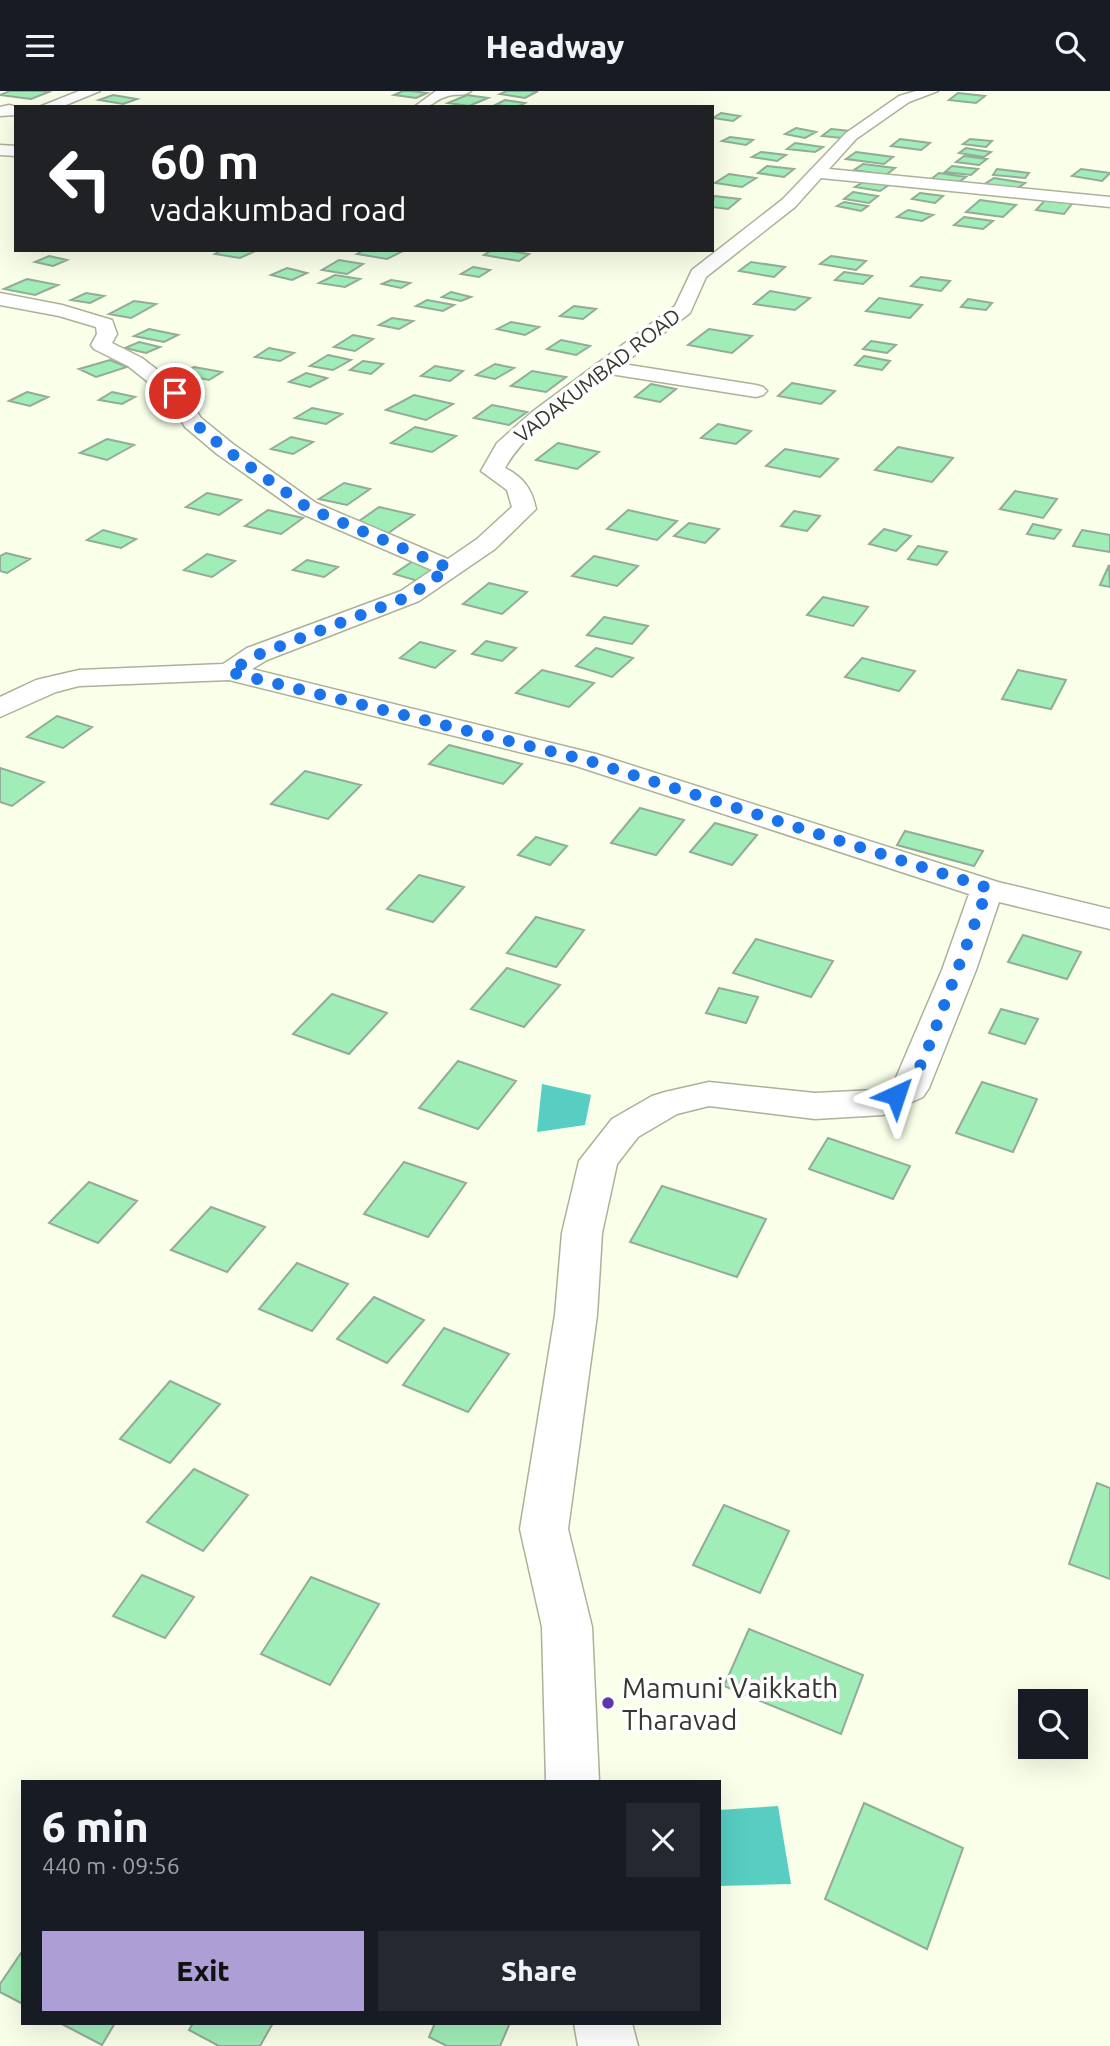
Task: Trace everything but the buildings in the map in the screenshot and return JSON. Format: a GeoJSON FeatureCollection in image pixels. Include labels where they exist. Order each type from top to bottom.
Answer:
{"type":"FeatureCollection","features":[{"type":"Feature","properties":{"kind":"street"},"geometry":{"type":"LineString","coordinates":[[52,105],[93,91]]}},
{"type":"Feature","properties":{"kind":"street"},"geometry":{"type":"LineString","coordinates":[[424,105],[444,92],[464,91]]}},
{"type":"Feature","properties":{"kind":"street","name":"VADAKUMBAD ROAD"},"geometry":{"type":"LineString","coordinates":[[229,672],[257,655],[410,596],[486,544],[524,509],[521,492],[511,480],[492,471],[505,448],[604,367],[683,309],[698,274],[789,203],[850,136],[904,99],[930,91]]}},
{"type":"Feature","properties":{"kind":"street"},"geometry":{"type":"LineString","coordinates":[[819,173],[1110,202]]}},
{"type":"Feature","properties":{"kind":"street"},"geometry":{"type":"LineString","coordinates":[[705,252],[721,255]]}},
{"type":"Feature","properties":{"kind":"street"},"geometry":{"type":"LineString","coordinates":[[3,303],[62,311],[105,324],[107,334],[101,345],[135,362],[175,393],[193,422],[225,449],[298,501],[308,508],[449,568]]}},
{"type":"Feature","properties":{"kind":"street"},"geometry":{"type":"LineString","coordinates":[[604,367],[756,391]]}},
{"type":"Feature","properties":{"kind":"street"},"geometry":{"type":"LineString","coordinates":[[0,708],[46,686],[79,678],[229,672],[586,760],[988,888],[1110,919]]}},
{"type":"Feature","properties":{"kind":"street"},"geometry":{"type":"LineString","coordinates":[[572,1780],[567,1627],[544,1529],[576,1315],[582,1233],[598,1161],[625,1128],[665,1105],[709,1094],[815,1106],[883,1102],[910,1088],[954,982],[988,888]]}},
{"type":"Feature","properties":{"kind":"street"},"geometry":{"type":"LineString","coordinates":[[603,2025],[608,2046]]}},
{"type":"Feature","properties":{"kind":"water"},"geometry":{"type":"Polygon","coordinates":[[[542,1084],[591,1095],[585,1125],[537,1132],[542,1084]]]}},
{"type":"Feature","properties":{"kind":"water"},"geometry":{"type":"Polygon","coordinates":[[[778,1806],[791,1884],[721,1886],[721,1810],[778,1806]]]}},
{"type":"Feature","properties":{"kind":"place","name":"Mamuni Vaikkath Tharavad"},"geometry":{"type":"Point","coordinates":[608,1703]}},
{"type":"Feature","properties":{"kind":"route"},"geometry":{"type":"LineString","coordinates":[[175,393],[193,422],[225,449],[308,508],[449,568],[410,596],[257,655],[229,672],[586,760],[988,888],[927,1051],[910,1088],[896,1095]]}}]}
